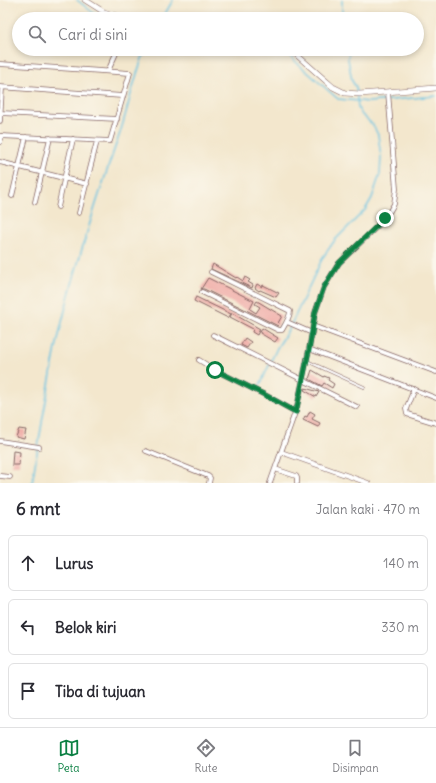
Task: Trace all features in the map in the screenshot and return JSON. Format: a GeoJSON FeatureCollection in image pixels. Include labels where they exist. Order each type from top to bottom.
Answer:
{"type":"FeatureCollection","features":[{"type":"Feature","properties":{"kind":"street"},"geometry":{"type":"LineString","coordinates":[[85,0],[104,12]]}},
{"type":"Feature","properties":{"kind":"street"},"geometry":{"type":"LineString","coordinates":[[108,72],[115,56]]}},
{"type":"Feature","properties":{"kind":"street"},"geometry":{"type":"LineString","coordinates":[[298,56],[334,87],[345,93],[388,94],[436,88]]}},
{"type":"Feature","properties":{"kind":"street"},"geometry":{"type":"LineString","coordinates":[[0,64],[130,73],[110,141],[1,136],[0,142]]}},
{"type":"Feature","properties":{"kind":"street"},"geometry":{"type":"LineString","coordinates":[[0,121],[1,87],[122,96]]}},
{"type":"Feature","properties":{"kind":"street"},"geometry":{"type":"LineString","coordinates":[[270,483],[296,412],[319,300],[331,274],[339,263],[385,218],[394,204],[396,189],[388,94]]}},
{"type":"Feature","properties":{"kind":"street"},"geometry":{"type":"LineString","coordinates":[[1,113],[117,119]]}},
{"type":"Feature","properties":{"kind":"street"},"geometry":{"type":"LineString","coordinates":[[12,196],[26,137]]}},
{"type":"Feature","properties":{"kind":"street"},"geometry":{"type":"LineString","coordinates":[[35,202],[50,138]]}},
{"type":"Feature","properties":{"kind":"street"},"geometry":{"type":"LineString","coordinates":[[58,207],[73,139]]}},
{"type":"Feature","properties":{"kind":"street"},"geometry":{"type":"LineString","coordinates":[[79,214],[97,141]]}},
{"type":"Feature","properties":{"kind":"street"},"geometry":{"type":"LineString","coordinates":[[0,162],[87,184]]}},
{"type":"Feature","properties":{"kind":"street"},"geometry":{"type":"LineString","coordinates":[[202,292],[278,330],[282,330],[287,322],[290,311],[211,272]]}},
{"type":"Feature","properties":{"kind":"street"},"geometry":{"type":"LineString","coordinates":[[287,322],[312,333]]}},
{"type":"Feature","properties":{"kind":"street"},"geometry":{"type":"LineString","coordinates":[[313,326],[436,372]]}},
{"type":"Feature","properties":{"kind":"street"},"geometry":{"type":"LineString","coordinates":[[213,335],[357,407]]}},
{"type":"Feature","properties":{"kind":"street"},"geometry":{"type":"LineString","coordinates":[[309,350],[436,398]]}},
{"type":"Feature","properties":{"kind":"street"},"geometry":{"type":"LineString","coordinates":[[199,360],[215,370],[296,412]]}},
{"type":"Feature","properties":{"kind":"street"},"geometry":{"type":"LineString","coordinates":[[414,389],[406,409],[407,414],[436,423]]}},
{"type":"Feature","properties":{"kind":"street"},"geometry":{"type":"LineString","coordinates":[[0,441],[39,447]]}},
{"type":"Feature","properties":{"kind":"street"},"geometry":{"type":"LineString","coordinates":[[146,451],[208,476],[210,478],[208,483]]}},
{"type":"Feature","properties":{"kind":"street"},"geometry":{"type":"LineString","coordinates":[[281,452],[368,483]]}},
{"type":"Feature","properties":{"kind":"street"},"geometry":{"type":"LineString","coordinates":[[274,469],[296,476],[297,483]]}},
{"type":"Feature","properties":{"kind":"street"},"geometry":{"type":"LineString","coordinates":[[0,476],[10,478]]}},
{"type":"Feature","properties":{"kind":"lane"},"geometry":{"type":"LineString","coordinates":[[307,361],[364,387]]}},
{"type":"Feature","properties":{"kind":"building"},"geometry":{"type":"Polygon","coordinates":[[[213,264],[236,278],[237,277],[243,281],[245,277],[250,280],[248,282],[253,285],[252,288],[211,269],[213,264]]]}},
{"type":"Feature","properties":{"kind":"building"},"geometry":{"type":"Polygon","coordinates":[[[208,278],[254,301],[250,309],[256,313],[260,307],[255,304],[257,301],[282,316],[278,326],[204,289],[201,289],[208,278]]]}},
{"type":"Feature","properties":{"kind":"building"},"geometry":{"type":"Polygon","coordinates":[[[257,284],[262,287],[263,285],[279,293],[276,297],[260,290],[259,291],[255,288],[257,284]]]}},
{"type":"Feature","properties":{"kind":"building"},"geometry":{"type":"Polygon","coordinates":[[[196,297],[231,314],[228,318],[194,301],[196,297]]]}},
{"type":"Feature","properties":{"kind":"building"},"geometry":{"type":"Polygon","coordinates":[[[232,313],[260,329],[257,335],[252,332],[253,329],[230,317],[232,313]]]}},
{"type":"Feature","properties":{"kind":"building"},"geometry":{"type":"Polygon","coordinates":[[[262,328],[278,338],[275,342],[260,333],[262,328]]]}},
{"type":"Feature","properties":{"kind":"building"},"geometry":{"type":"Polygon","coordinates":[[[245,338],[251,342],[247,348],[241,345],[245,338]]]}},
{"type":"Feature","properties":{"kind":"building"},"geometry":{"type":"Polygon","coordinates":[[[312,370],[324,377],[329,378],[328,380],[334,384],[332,388],[324,383],[322,386],[309,379],[312,370]]]}},
{"type":"Feature","properties":{"kind":"building"},"geometry":{"type":"Polygon","coordinates":[[[305,388],[319,392],[316,397],[304,390],[305,388]]]}},
{"type":"Feature","properties":{"kind":"building"},"geometry":{"type":"Polygon","coordinates":[[[310,411],[315,414],[312,419],[320,423],[318,427],[303,420],[305,416],[307,417],[310,411]]]}},
{"type":"Feature","properties":{"kind":"building"},"geometry":{"type":"Polygon","coordinates":[[[19,429],[26,430],[24,439],[16,437],[19,429]]]}},
{"type":"Feature","properties":{"kind":"building"},"geometry":{"type":"Polygon","coordinates":[[[13,451],[20,452],[19,465],[12,465],[13,451]]]}},
{"type":"Feature","properties":{"kind":"waterway"},"geometry":{"type":"LineString","coordinates":[[77,0],[92,12]]}},
{"type":"Feature","properties":{"kind":"waterway"},"geometry":{"type":"LineString","coordinates":[[166,12],[173,0]]}},
{"type":"Feature","properties":{"kind":"waterway"},"geometry":{"type":"LineString","coordinates":[[342,0],[342,12]]}},
{"type":"Feature","properties":{"kind":"waterway"},"geometry":{"type":"LineString","coordinates":[[32,483],[56,348],[69,294],[93,213],[120,133],[143,56]]}},
{"type":"Feature","properties":{"kind":"waterway"},"geometry":{"type":"LineString","coordinates":[[289,56],[338,99],[369,102],[436,96]]}},
{"type":"Feature","properties":{"kind":"waterway"},"geometry":{"type":"LineString","coordinates":[[260,385],[277,348],[289,329],[323,257],[335,240],[365,210],[372,198],[380,174],[381,157],[378,135],[373,125],[362,115],[358,108],[356,87],[352,81],[348,56]]}},
{"type":"Feature","properties":{"kind":"route"},"geometry":{"type":"LineString","coordinates":[[215,370],[296,412],[315,313],[324,287],[339,263],[385,218]]}}]}
